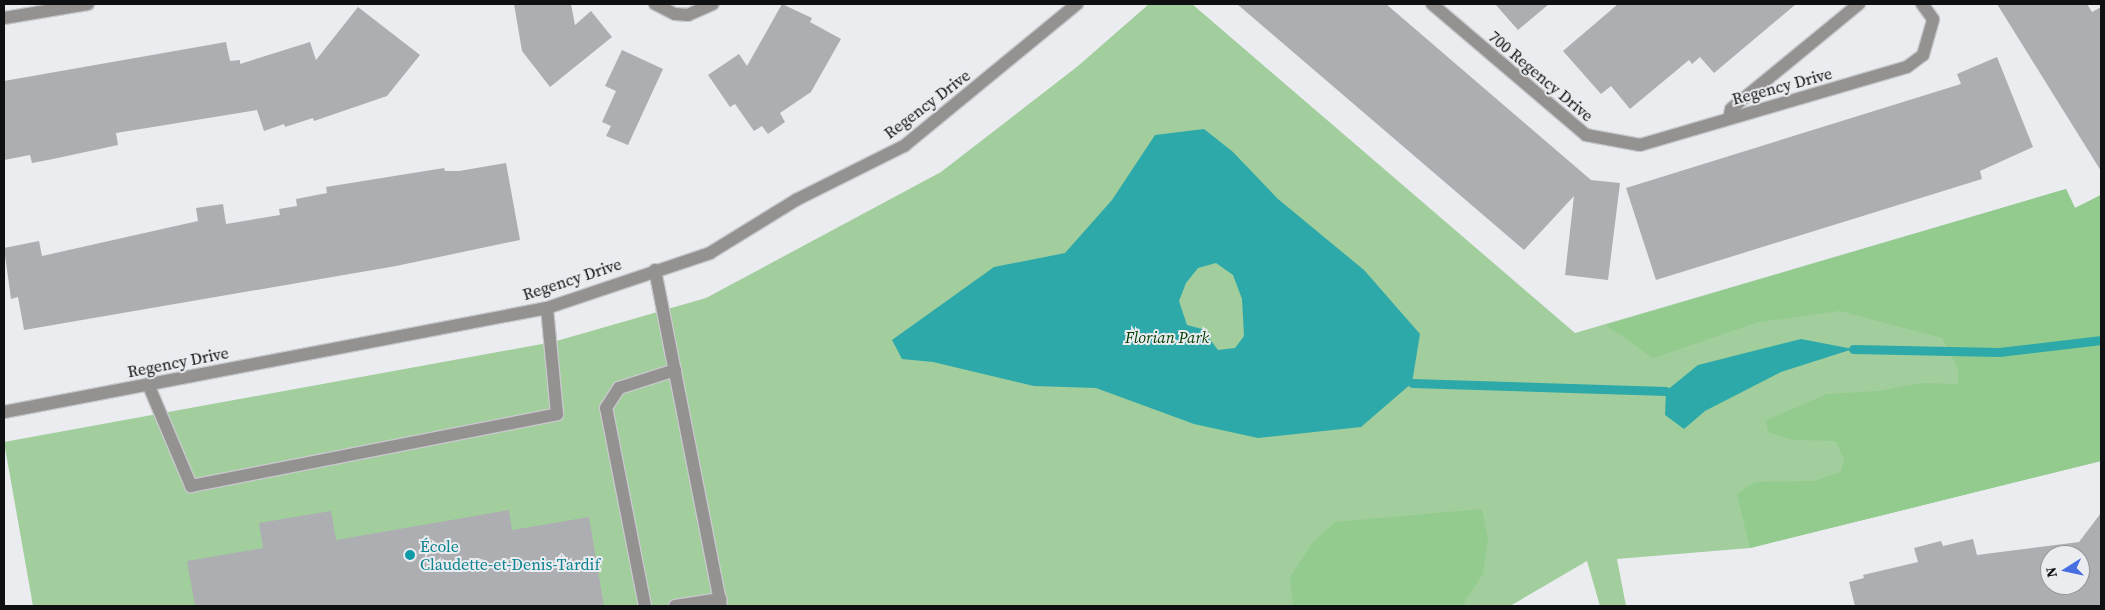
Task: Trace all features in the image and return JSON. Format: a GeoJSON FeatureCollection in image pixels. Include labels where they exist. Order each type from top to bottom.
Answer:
{"type":"FeatureCollection","features":[{"type":"Feature","properties":{"kind":"street"},"geometry":{"type":"LineString","coordinates":[[4,18],[88,4]]}},
{"type":"Feature","properties":{"kind":"street"},"geometry":{"type":"LineString","coordinates":[[655,4],[675,14],[688,15],[713,4]]}},
{"type":"Feature","properties":{"kind":"street","name":"Regency Drive"},"geometry":{"type":"LineString","coordinates":[[4,412],[547,308],[710,253],[796,200],[904,146],[1077,4]]}},
{"type":"Feature","properties":{"kind":"street","name":"700 Regency Drive"},"geometry":{"type":"LineString","coordinates":[[1432,4],[1586,136],[1640,145],[1729,118]]}},
{"type":"Feature","properties":{"kind":"street","name":"Regency Drive"},"geometry":{"type":"LineString","coordinates":[[1859,4],[1731,109],[1729,118],[1907,67],[1924,55],[1933,19],[1922,4]]}},
{"type":"Feature","properties":{"kind":"street"},"geometry":{"type":"LineString","coordinates":[[655,270],[721,603],[675,606]]}},
{"type":"Feature","properties":{"kind":"street"},"geometry":{"type":"LineString","coordinates":[[148,384],[191,486],[557,414],[547,308]]}},
{"type":"Feature","properties":{"kind":"street"},"geometry":{"type":"LineString","coordinates":[[645,606],[606,408],[619,388],[675,370]]}},
{"type":"Feature","properties":{"kind":"green space","name":"Florian Park"},"geometry":{"type":"Polygon","coordinates":[[[1149,4],[1192,4],[1575,333],[2066,189],[2075,208],[2101,195],[2101,461],[1750,548],[1617,559],[1626,606],[1600,606],[1587,561],[1510,606],[33,606],[4,442],[553,342],[706,298],[941,172],[1078,66],[1149,4]]]}},
{"type":"Feature","properties":{"kind":"green space"},"geometry":{"type":"Polygon","coordinates":[[[2066,189],[2075,208],[2101,195],[2101,461],[1750,548],[1737,494],[1755,482],[1814,481],[1841,472],[1844,460],[1836,441],[1794,440],[1768,432],[1766,420],[1827,394],[1878,391],[1923,383],[1958,384],[1958,369],[1942,338],[1840,311],[1759,322],[1653,358],[1606,325],[2066,189]]]}},
{"type":"Feature","properties":{"kind":"green space"},"geometry":{"type":"Polygon","coordinates":[[[1482,509],[1488,540],[1483,574],[1462,606],[1293,606],[1290,577],[1312,543],[1335,522],[1482,509]]]}},
{"type":"Feature","properties":{"kind":"water"},"geometry":{"type":"Polygon","coordinates":[[[1204,129],[1233,152],[1278,199],[1364,270],[1420,334],[1412,383],[1361,427],[1258,438],[1194,424],[1096,388],[1034,386],[933,362],[902,359],[892,340],[994,267],[1065,253],[1112,200],[1155,135],[1204,129]],[[1216,263],[1198,268],[1186,283],[1179,301],[1187,325],[1202,329],[1218,350],[1235,348],[1244,336],[1242,299],[1233,275],[1216,263]]]}},
{"type":"Feature","properties":{"kind":"water"},"geometry":{"type":"Polygon","coordinates":[[[1801,339],[1853,349],[1781,372],[1705,411],[1684,429],[1665,415],[1666,391],[1698,365],[1801,339]]]}},
{"type":"Feature","properties":{"kind":"building"},"geometry":{"type":"Polygon","coordinates":[[[514,4],[571,4],[575,25],[591,11],[612,37],[550,87],[522,51],[514,4]]]}},
{"type":"Feature","properties":{"kind":"building"},"geometry":{"type":"Polygon","coordinates":[[[782,4],[812,18],[810,22],[841,39],[811,92],[780,113],[785,122],[768,134],[762,126],[754,131],[735,104],[730,107],[708,75],[739,54],[747,66],[782,4]]]}},
{"type":"Feature","properties":{"kind":"building"},"geometry":{"type":"Polygon","coordinates":[[[1237,4],[1386,4],[1591,180],[1620,183],[1608,280],[1565,275],[1574,196],[1524,250],[1237,4]]]}},
{"type":"Feature","properties":{"kind":"building"},"geometry":{"type":"Polygon","coordinates":[[[1495,4],[1549,4],[1518,30],[1495,4]]]}},
{"type":"Feature","properties":{"kind":"building"},"geometry":{"type":"Polygon","coordinates":[[[1618,4],[1796,4],[1714,73],[1700,57],[1692,64],[1689,60],[1630,109],[1611,86],[1601,94],[1563,51],[1618,4]]]}},
{"type":"Feature","properties":{"kind":"building"},"geometry":{"type":"Polygon","coordinates":[[[1997,4],[2087,4],[2092,12],[2101,7],[2101,171],[1997,4]]]}},
{"type":"Feature","properties":{"kind":"building"},"geometry":{"type":"Polygon","coordinates":[[[358,7],[420,55],[387,96],[314,121],[313,118],[285,127],[284,124],[264,131],[257,110],[116,133],[118,145],[53,159],[32,163],[30,155],[4,160],[4,81],[226,42],[230,61],[240,60],[240,64],[310,42],[316,60],[358,7]]]}},
{"type":"Feature","properties":{"kind":"building"},"geometry":{"type":"Polygon","coordinates":[[[622,50],[663,69],[628,145],[606,136],[611,126],[602,122],[616,91],[605,86],[622,50]]]}},
{"type":"Feature","properties":{"kind":"building"},"geometry":{"type":"Polygon","coordinates":[[[1997,57],[2033,147],[1980,171],[1982,179],[1656,280],[1626,188],[1961,84],[1957,74],[1997,57]]]}},
{"type":"Feature","properties":{"kind":"building"},"geometry":{"type":"Polygon","coordinates":[[[506,163],[520,240],[396,266],[24,330],[18,297],[11,299],[4,248],[39,241],[42,256],[198,221],[196,208],[223,204],[226,224],[280,215],[279,209],[297,206],[296,199],[327,193],[326,187],[444,168],[445,171],[459,171],[506,163]]]}},
{"type":"Feature","properties":{"kind":"building","name":"École Claudette-et-Denis-Tardif"},"geometry":{"type":"Polygon","coordinates":[[[509,510],[512,530],[589,517],[604,606],[195,606],[187,561],[263,548],[259,523],[331,511],[336,540],[509,510]]]}},
{"type":"Feature","properties":{"kind":"building"},"geometry":{"type":"Polygon","coordinates":[[[2101,513],[2101,606],[1855,606],[1849,582],[1864,578],[1863,575],[1918,562],[1914,548],[1941,541],[1943,546],[1973,539],[1977,555],[2040,547],[2040,595],[2090,595],[2090,545],[2055,545],[2079,542],[2101,513]]]}},
{"type":"Feature","properties":{"kind":"waterway"},"geometry":{"type":"LineString","coordinates":[[1853,349],[1999,352],[2101,340]]}},
{"type":"Feature","properties":{"kind":"waterway"},"geometry":{"type":"LineString","coordinates":[[1412,383],[1666,391]]}},
{"type":"Feature","properties":{"kind":"place","name":"École Claudette-et-Denis-Tardif"},"geometry":{"type":"Point","coordinates":[410,555]}}]}
